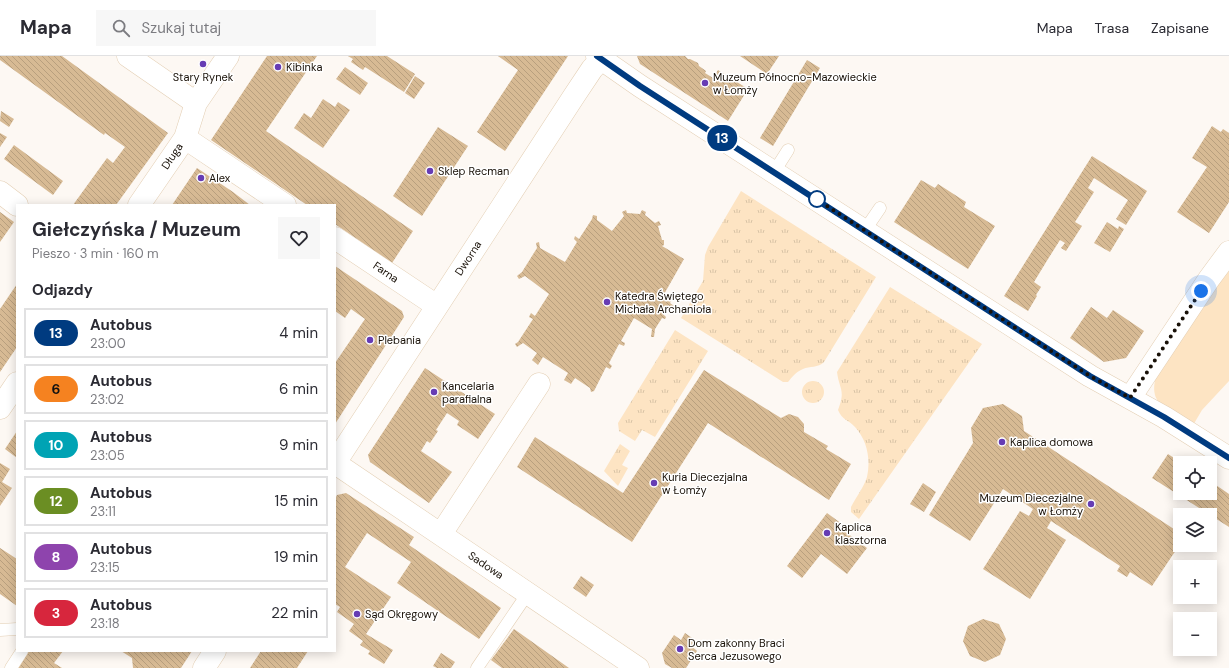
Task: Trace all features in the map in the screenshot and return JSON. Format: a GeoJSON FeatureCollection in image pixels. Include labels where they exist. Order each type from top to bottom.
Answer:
{"type":"FeatureCollection","features":[{"type":"Feature","properties":{"kind":"street"},"geometry":{"type":"LineString","coordinates":[[128,56],[196,103]]}},
{"type":"Feature","properties":{"kind":"street","name":"Długa"},"geometry":{"type":"LineString","coordinates":[[140,204],[185,138],[196,103],[228,56]]}},
{"type":"Feature","properties":{"kind":"street"},"geometry":{"type":"LineString","coordinates":[[600,57],[640,86],[1090,376],[1164,417],[1229,458]]}},
{"type":"Feature","properties":{"kind":"street","name":"Dworna"},"geometry":{"type":"LineString","coordinates":[[336,461],[600,57]]}},
{"type":"Feature","properties":{"kind":"street"},"geometry":{"type":"LineString","coordinates":[[185,138],[284,204]]}},
{"type":"Feature","properties":{"kind":"street"},"geometry":{"type":"LineString","coordinates":[[0,192],[17,204]]}},
{"type":"Feature","properties":{"kind":"street","name":"Farna"},"geometry":{"type":"LineString","coordinates":[[336,239],[437,306]]}},
{"type":"Feature","properties":{"kind":"street"},"geometry":{"type":"LineString","coordinates":[[1130,398],[1196,298],[1229,252]]}},
{"type":"Feature","properties":{"kind":"street"},"geometry":{"type":"LineString","coordinates":[[0,408],[16,384]]}},
{"type":"Feature","properties":{"kind":"street"},"geometry":{"type":"LineString","coordinates":[[441,534],[539,384]]}},
{"type":"Feature","properties":{"kind":"street","name":"Sadowa"},"geometry":{"type":"LineString","coordinates":[[336,464],[638,668]]}},
{"type":"Feature","properties":{"kind":"street"},"geometry":{"type":"LineString","coordinates":[[204,668],[214,652]]}},
{"type":"Feature","properties":{"kind":"lane"},"geometry":{"type":"LineString","coordinates":[[774,172],[788,150]]}},
{"type":"Feature","properties":{"kind":"lane"},"geometry":{"type":"LineString","coordinates":[[865,230],[880,208]]}},
{"type":"Feature","properties":{"kind":"lane"},"geometry":{"type":"LineString","coordinates":[[477,668],[528,594]]}},
{"type":"Feature","properties":{"kind":"lane"},"geometry":{"type":"LineString","coordinates":[[0,630],[16,629]]}},
{"type":"Feature","properties":{"kind":"lane"},"geometry":{"type":"LineString","coordinates":[[11,668],[21,652]]}},
{"type":"Feature","properties":{"kind":"green space"},"geometry":{"type":"Polygon","coordinates":[[[741,191],[876,277],[824,362],[801,370],[788,382],[783,382],[681,318],[703,281],[705,255],[708,247],[741,191]]]}},
{"type":"Feature","properties":{"kind":"green space"},"geometry":{"type":"Polygon","coordinates":[[[1229,266],[1229,381],[1202,410],[1192,427],[1160,404],[1155,395],[1154,384],[1157,373],[1229,266]]]}},
{"type":"Feature","properties":{"kind":"green space"},"geometry":{"type":"Polygon","coordinates":[[[890,287],[982,344],[859,519],[851,512],[851,507],[867,477],[867,450],[859,432],[842,416],[838,410],[842,394],[837,372],[890,287]]]}},
{"type":"Feature","properties":{"kind":"green space"},"geometry":{"type":"Polygon","coordinates":[[[675,330],[708,351],[655,437],[642,430],[635,441],[619,431],[618,423],[675,330]]]}},
{"type":"Feature","properties":{"kind":"green space"},"geometry":{"type":"Polygon","coordinates":[[[813,381],[821,384],[824,392],[821,400],[813,403],[805,400],[802,392],[805,384],[813,381]]]}},
{"type":"Feature","properties":{"kind":"green space"},"geometry":{"type":"Polygon","coordinates":[[[620,444],[630,451],[622,465],[628,468],[618,486],[604,471],[620,444]]]}},
{"type":"Feature","properties":{"kind":"building"},"geometry":{"type":"Polygon","coordinates":[[[0,56],[62,56],[168,133],[117,204],[74,204],[107,158],[113,163],[125,147],[105,133],[104,135],[0,60],[0,56]]]}},
{"type":"Feature","properties":{"kind":"building"},"geometry":{"type":"Polygon","coordinates":[[[267,56],[317,56],[266,131],[413,231],[392,263],[336,225],[336,204],[306,204],[211,140],[267,56]]]}},
{"type":"Feature","properties":{"kind":"building"},"geometry":{"type":"Polygon","coordinates":[[[348,56],[387,56],[415,74],[404,92],[365,67],[363,70],[351,62],[353,59],[348,56]]]}},
{"type":"Feature","properties":{"kind":"building"},"geometry":{"type":"Polygon","coordinates":[[[498,56],[568,56],[505,151],[477,132],[518,70],[498,56]]]}},
{"type":"Feature","properties":{"kind":"building","name":"Muzeum Północno-Mazowieckie w Łomży"},"geometry":{"type":"Polygon","coordinates":[[[637,56],[685,56],[688,59],[698,63],[699,66],[706,71],[705,73],[713,78],[718,70],[748,89],[728,121],[640,64],[637,56]]]}},
{"type":"Feature","properties":{"kind":"building","name":"Muzeum Północno-Mazowieckie w Łomży"},"geometry":{"type":"Polygon","coordinates":[[[740,56],[779,56],[767,74],[740,56]]]}},
{"type":"Feature","properties":{"kind":"building"},"geometry":{"type":"Polygon","coordinates":[[[807,60],[820,68],[773,146],[760,138],[807,60]]]}},
{"type":"Feature","properties":{"kind":"building"},"geometry":{"type":"Polygon","coordinates":[[[345,67],[368,83],[360,95],[336,79],[345,67]]]}},
{"type":"Feature","properties":{"kind":"building"},"geometry":{"type":"Polygon","coordinates":[[[415,76],[425,83],[414,99],[405,93],[415,76]]]}},
{"type":"Feature","properties":{"kind":"building"},"geometry":{"type":"Polygon","coordinates":[[[323,99],[335,107],[338,102],[350,110],[323,148],[294,128],[304,113],[311,118],[323,99]]]}},
{"type":"Feature","properties":{"kind":"building"},"geometry":{"type":"Polygon","coordinates":[[[1,111],[14,119],[9,127],[0,121],[1,111]]]}},
{"type":"Feature","properties":{"kind":"building"},"geometry":{"type":"Polygon","coordinates":[[[1212,126],[1221,132],[1223,129],[1229,133],[1229,202],[1209,233],[1177,212],[1207,167],[1192,158],[1212,126]]]}},
{"type":"Feature","properties":{"kind":"building","name":"Sklep Recman"},"geometry":{"type":"Polygon","coordinates":[[[438,127],[468,146],[422,216],[393,196],[438,127]]]}},
{"type":"Feature","properties":{"kind":"building"},"geometry":{"type":"Polygon","coordinates":[[[0,133],[7,137],[0,147],[0,133]]]}},
{"type":"Feature","properties":{"kind":"building"},"geometry":{"type":"Polygon","coordinates":[[[14,145],[63,181],[53,195],[4,159],[14,145]]]}},
{"type":"Feature","properties":{"kind":"building"},"geometry":{"type":"Polygon","coordinates":[[[1092,156],[1147,191],[1126,225],[1116,219],[1128,200],[1094,178],[1088,188],[1094,192],[1075,222],[1082,226],[1066,251],[1061,248],[1065,243],[1060,240],[1034,282],[1041,287],[1028,311],[1004,296],[1092,156]]]}},
{"type":"Feature","properties":{"kind":"building"},"geometry":{"type":"Polygon","coordinates":[[[197,168],[249,204],[173,204],[197,168]]]}},
{"type":"Feature","properties":{"kind":"building"},"geometry":{"type":"Polygon","coordinates":[[[921,180],[935,188],[938,184],[966,202],[964,207],[995,226],[968,269],[894,222],[921,180]]]}},
{"type":"Feature","properties":{"kind":"building","name":"Katedra Świętego Michała Archanioła"},"geometry":{"type":"Polygon","coordinates":[[[626,210],[627,213],[640,214],[642,210],[646,212],[645,215],[655,223],[659,221],[661,225],[658,226],[662,240],[664,240],[664,245],[662,246],[684,259],[663,296],[671,301],[670,303],[674,306],[672,309],[668,307],[663,314],[666,317],[665,319],[662,318],[655,329],[654,337],[651,337],[652,329],[634,318],[621,341],[625,343],[624,346],[619,344],[609,363],[612,366],[610,369],[606,367],[594,391],[591,392],[590,388],[575,378],[571,384],[564,380],[568,373],[543,357],[538,365],[532,360],[537,353],[523,343],[517,347],[515,344],[518,342],[533,319],[529,317],[531,313],[535,316],[549,294],[525,276],[519,279],[517,276],[522,272],[537,248],[536,243],[539,242],[540,248],[565,262],[577,242],[574,239],[575,236],[579,239],[593,215],[597,216],[597,220],[612,231],[624,216],[622,212],[626,210]]]}},
{"type":"Feature","properties":{"kind":"building"},"geometry":{"type":"Polygon","coordinates":[[[0,212],[14,222],[0,242],[0,212]]]}},
{"type":"Feature","properties":{"kind":"building"},"geometry":{"type":"Polygon","coordinates":[[[1107,222],[1118,229],[1119,226],[1124,229],[1110,252],[1094,243],[1107,222]]]}},
{"type":"Feature","properties":{"kind":"building"},"geometry":{"type":"Polygon","coordinates":[[[336,267],[402,311],[404,317],[336,422],[336,362],[365,319],[351,309],[345,318],[336,312],[336,267]]]}},
{"type":"Feature","properties":{"kind":"building"},"geometry":{"type":"Polygon","coordinates":[[[16,285],[16,348],[0,372],[0,309],[16,285]]]}},
{"type":"Feature","properties":{"kind":"building"},"geometry":{"type":"Polygon","coordinates":[[[1091,307],[1107,318],[1113,310],[1144,331],[1126,358],[1104,362],[1070,338],[1091,307]]]}},
{"type":"Feature","properties":{"kind":"building"},"geometry":{"type":"Polygon","coordinates":[[[425,368],[495,414],[478,439],[457,425],[459,421],[447,413],[430,443],[427,441],[421,451],[452,472],[429,503],[370,462],[368,455],[425,368]]]}},
{"type":"Feature","properties":{"kind":"building"},"geometry":{"type":"Polygon","coordinates":[[[704,370],[781,418],[789,414],[798,417],[804,424],[804,432],[828,446],[826,449],[851,464],[829,500],[708,423],[632,542],[517,467],[535,437],[623,493],[704,370]]]}},
{"type":"Feature","properties":{"kind":"building"},"geometry":{"type":"Polygon","coordinates":[[[1003,404],[1022,416],[1024,431],[1173,528],[1173,552],[1175,552],[1152,586],[1130,572],[1127,577],[1117,571],[1120,566],[1051,521],[1047,528],[1066,540],[1030,599],[983,569],[1020,511],[1029,516],[1033,509],[1003,489],[970,541],[929,515],[973,443],[971,428],[983,408],[1003,404]]]}},
{"type":"Feature","properties":{"kind":"building"},"geometry":{"type":"Polygon","coordinates":[[[16,432],[16,457],[5,449],[16,432]]]}},
{"type":"Feature","properties":{"kind":"building"},"geometry":{"type":"Polygon","coordinates":[[[1168,454],[1173,457],[1173,491],[1152,478],[1168,454]]]}},
{"type":"Feature","properties":{"kind":"building"},"geometry":{"type":"Polygon","coordinates":[[[0,463],[10,469],[2,482],[12,488],[0,506],[0,463]]]}},
{"type":"Feature","properties":{"kind":"building"},"geometry":{"type":"Polygon","coordinates":[[[923,483],[936,492],[924,512],[910,504],[923,483]]]}},
{"type":"Feature","properties":{"kind":"building"},"geometry":{"type":"Polygon","coordinates":[[[1217,486],[1229,494],[1229,527],[1217,519],[1217,508],[1199,508],[1187,500],[1217,500],[1217,486]]]}},
{"type":"Feature","properties":{"kind":"building"},"geometry":{"type":"Polygon","coordinates":[[[346,493],[414,537],[409,545],[501,608],[479,639],[397,583],[411,562],[367,533],[345,567],[391,597],[366,634],[393,650],[384,664],[368,654],[370,651],[360,645],[363,641],[349,631],[354,624],[337,612],[340,607],[336,605],[337,495],[346,493]]]}},
{"type":"Feature","properties":{"kind":"building"},"geometry":{"type":"Polygon","coordinates":[[[827,513],[842,524],[839,527],[867,548],[847,574],[821,554],[802,578],[787,566],[827,513]]]}},
{"type":"Feature","properties":{"kind":"building"},"geometry":{"type":"Polygon","coordinates":[[[0,548],[16,558],[16,605],[0,594],[0,548]]]}},
{"type":"Feature","properties":{"kind":"building"},"geometry":{"type":"Polygon","coordinates":[[[581,576],[594,585],[586,597],[573,588],[581,576]]]}},
{"type":"Feature","properties":{"kind":"building"},"geometry":{"type":"Polygon","coordinates":[[[983,619],[999,624],[1006,639],[1000,655],[985,662],[970,656],[963,641],[968,626],[983,619]]]}},
{"type":"Feature","properties":{"kind":"building"},"geometry":{"type":"Polygon","coordinates":[[[514,629],[569,668],[502,668],[491,660],[514,629]]]}},
{"type":"Feature","properties":{"kind":"building","name":"Dom zakonny Braci Serca Jezusowego"},"geometry":{"type":"Polygon","coordinates":[[[685,633],[695,640],[691,646],[697,651],[686,668],[672,668],[665,664],[662,653],[674,635],[681,640],[685,633]]]}},
{"type":"Feature","properties":{"kind":"building"},"geometry":{"type":"Polygon","coordinates":[[[28,652],[62,652],[54,663],[62,668],[18,668],[28,652]]]}},
{"type":"Feature","properties":{"kind":"building"},"geometry":{"type":"Polygon","coordinates":[[[123,652],[191,652],[181,668],[133,668],[132,658],[123,652]]]}},
{"type":"Feature","properties":{"kind":"building"},"geometry":{"type":"Polygon","coordinates":[[[260,652],[307,652],[297,668],[250,668],[260,652]]]}},
{"type":"Feature","properties":{"kind":"building"},"geometry":{"type":"Polygon","coordinates":[[[441,653],[455,662],[451,668],[437,668],[433,666],[441,653]]]}},
{"type":"Feature","properties":{"kind":"bus line","name":"13"},"geometry":{"type":"LineString","coordinates":[[597,56],[640,86],[1090,376],[1164,417],[1229,458]]}},
{"type":"Feature","properties":{"kind":"place","name":"Stary Rynek"},"geometry":{"type":"Point","coordinates":[203,64]}},
{"type":"Feature","properties":{"kind":"place","name":"Kibinka"},"geometry":{"type":"Point","coordinates":[278,67]}},
{"type":"Feature","properties":{"kind":"place","name":"Muzeum Północno-Mazowieckie w Łomży"},"geometry":{"type":"Point","coordinates":[705,83]}},
{"type":"Feature","properties":{"kind":"place","name":"Sklep Recman"},"geometry":{"type":"Point","coordinates":[430,171]}},
{"type":"Feature","properties":{"kind":"place","name":"Alex"},"geometry":{"type":"Point","coordinates":[201,178]}},
{"type":"Feature","properties":{"kind":"place","name":"Katedra Świętego Michała Archanioła"},"geometry":{"type":"Point","coordinates":[607,302]}},
{"type":"Feature","properties":{"kind":"place","name":"Plebania"},"geometry":{"type":"Point","coordinates":[370,340]}},
{"type":"Feature","properties":{"kind":"place","name":"Kancelaria parafialna"},"geometry":{"type":"Point","coordinates":[434,392]}},
{"type":"Feature","properties":{"kind":"place","name":"Kaplica domowa"},"geometry":{"type":"Point","coordinates":[1002,442]}},
{"type":"Feature","properties":{"kind":"place","name":"Kuria Diecezjalna w Łomży"},"geometry":{"type":"Point","coordinates":[654,483]}},
{"type":"Feature","properties":{"kind":"place","name":"Muzeum Diecezjalne w Łomży"},"geometry":{"type":"Point","coordinates":[1091,504]}},
{"type":"Feature","properties":{"kind":"place","name":"Kaplica klasztorna"},"geometry":{"type":"Point","coordinates":[827,533]}},
{"type":"Feature","properties":{"kind":"place","name":"Sąd Okręgowy"},"geometry":{"type":"Point","coordinates":[357,614]}},
{"type":"Feature","properties":{"kind":"place","name":"Dom zakonny Braci Serca Jezusowego"},"geometry":{"type":"Point","coordinates":[680,649]}},
{"type":"Feature","properties":{"kind":"route"},"geometry":{"type":"LineString","coordinates":[[817,199],[813,197],[1090,376],[1130,398],[1201,291]]}}]}
